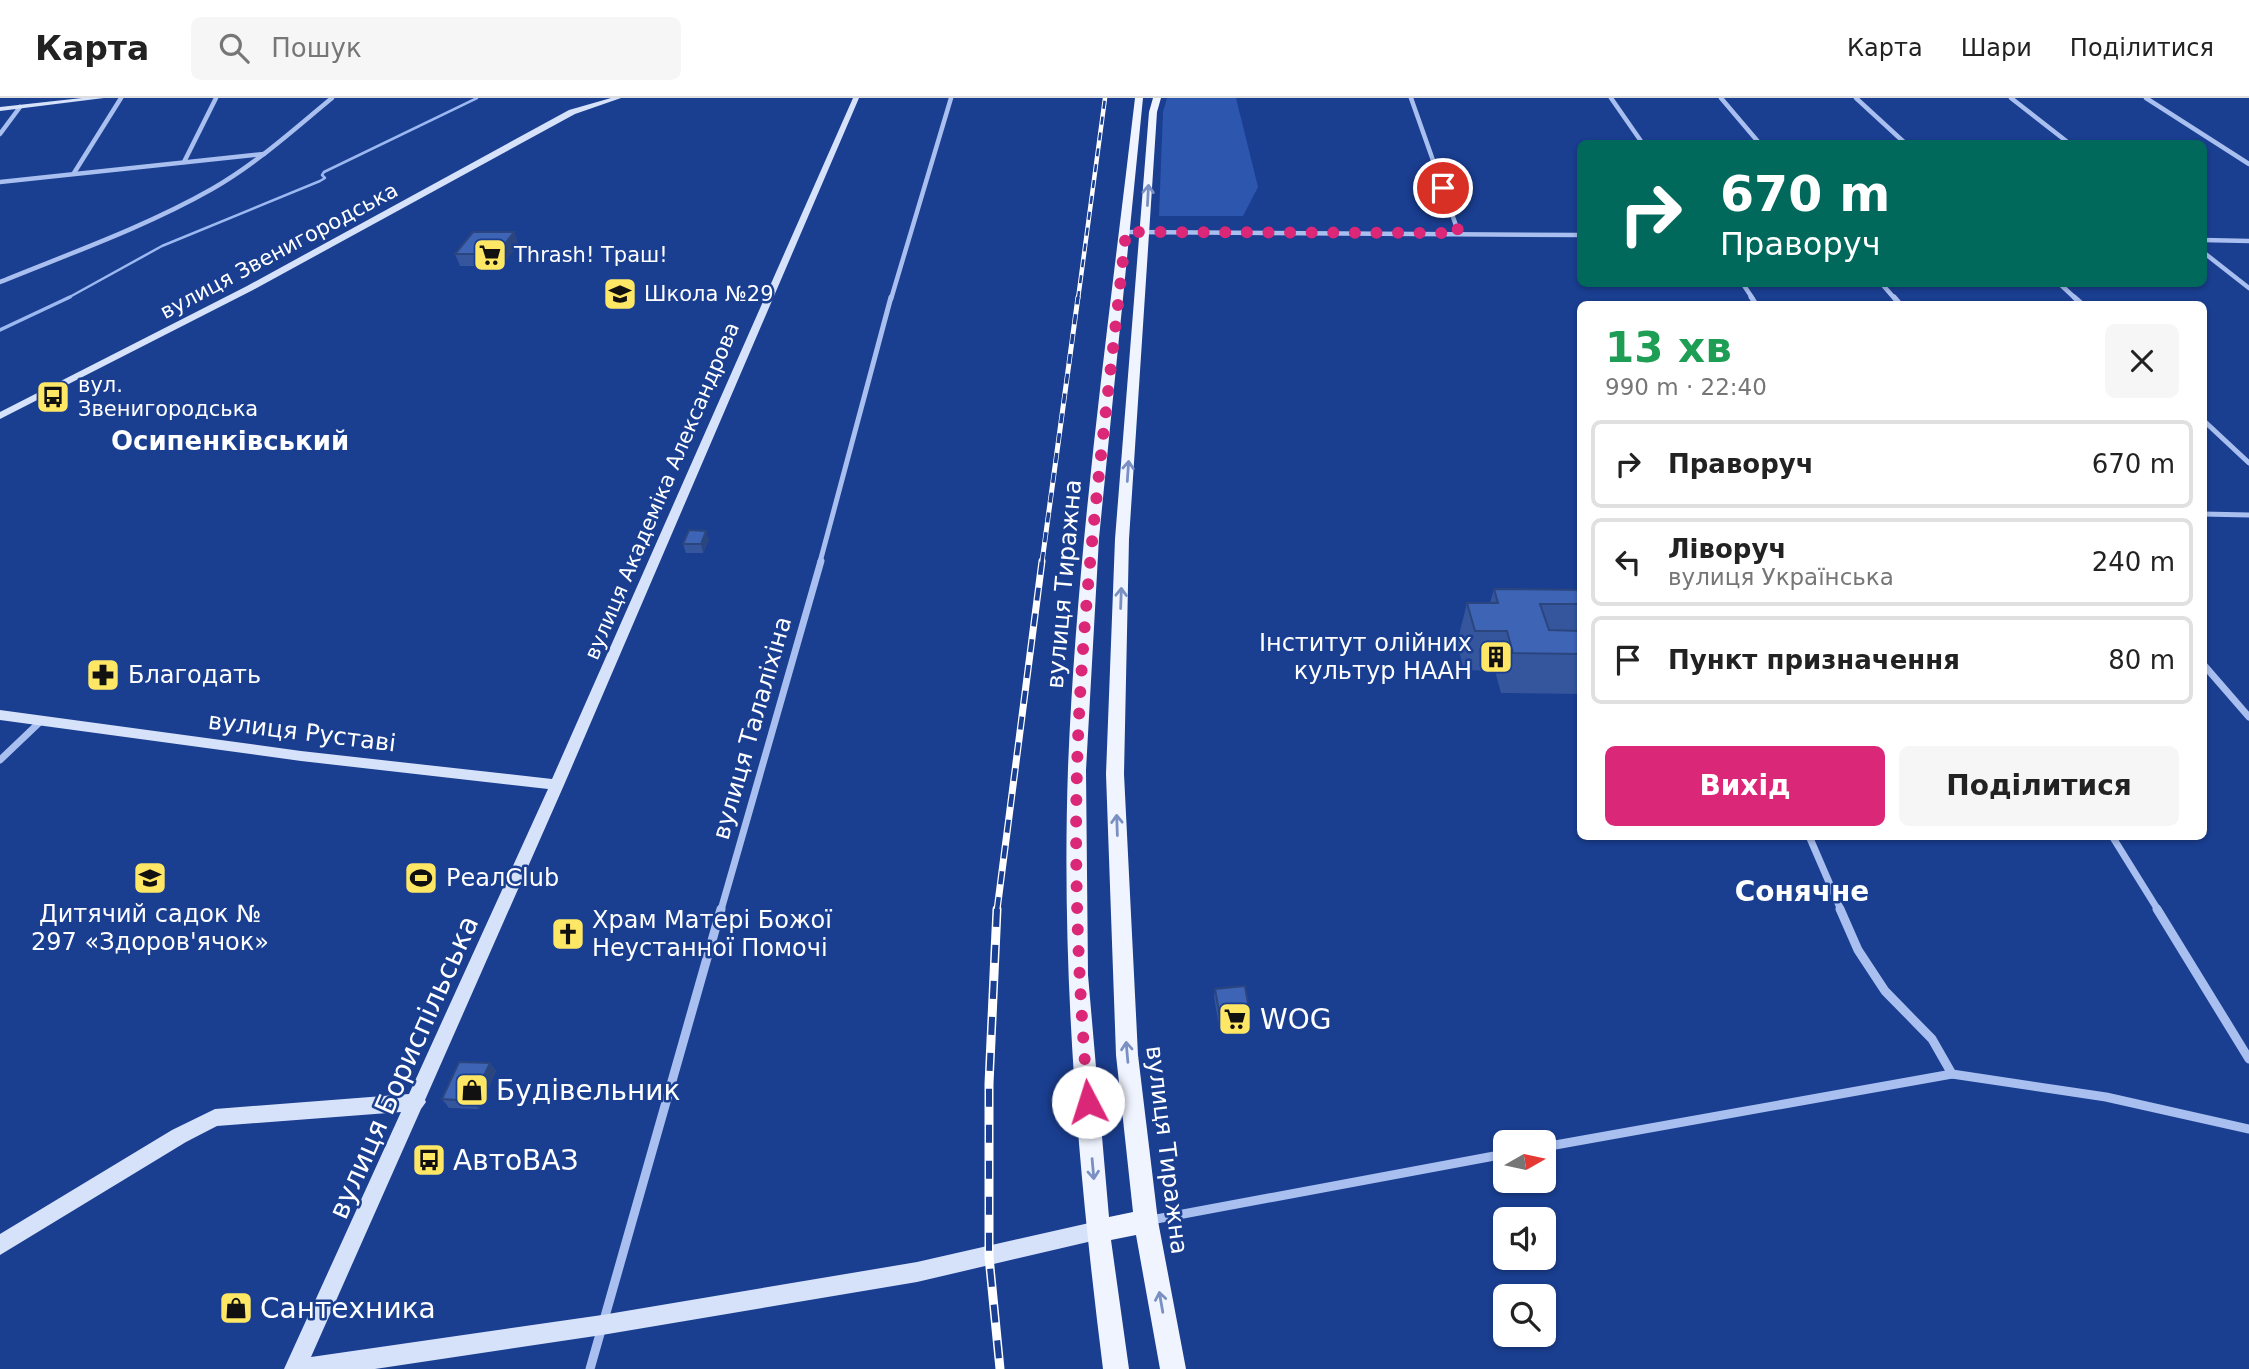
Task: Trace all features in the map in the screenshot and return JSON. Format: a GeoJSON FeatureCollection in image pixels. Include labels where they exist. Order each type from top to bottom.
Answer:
{"type":"FeatureCollection","features":[{"type":"Feature","properties":{"kind":"main road","name":"вулиця Тиражна"},"geometry":{"type":"LineString","coordinates":[[1116,1369],[1098,1230],[1078,975],[1077,770],[1083,646],[1139,98]]}},
{"type":"Feature","properties":{"kind":"main road","name":"вулиця Тиражна"},"geometry":{"type":"LineString","coordinates":[[1157,98],[1153,112],[1122,539],[1115,774],[1127,1055],[1146,1221],[1172,1369]]}},
{"type":"Feature","properties":{"kind":"main road"},"geometry":{"type":"LineString","coordinates":[[1098,1230],[1146,1221]]}},
{"type":"Feature","properties":{"kind":"street"},"geometry":{"type":"LineString","coordinates":[[0,108],[101,98]]}},
{"type":"Feature","properties":{"kind":"street"},"geometry":{"type":"LineString","coordinates":[[74,173],[121,98]]}},
{"type":"Feature","properties":{"kind":"street"},"geometry":{"type":"LineString","coordinates":[[184,162],[216,98]]}},
{"type":"Feature","properties":{"kind":"street"},"geometry":{"type":"LineString","coordinates":[[0,280],[173,209],[223,182],[265,154],[332,98]]}},
{"type":"Feature","properties":{"kind":"street","name":"вулиця Звенигородська"},"geometry":{"type":"LineString","coordinates":[[0,416],[273,276],[572,112],[618,98]]}},
{"type":"Feature","properties":{"kind":"street","name":"вулиця Академіка Александрова"},"geometry":{"type":"LineString","coordinates":[[557,785],[856,98]]}},
{"type":"Feature","properties":{"kind":"street","name":"вулиця Талаліхіна"},"geometry":{"type":"LineString","coordinates":[[590,1369],[825,547],[906,242],[951,98]]}},
{"type":"Feature","properties":{"kind":"street"},"geometry":{"type":"LineString","coordinates":[[1411,98],[1459,233]]}},
{"type":"Feature","properties":{"kind":"street"},"geometry":{"type":"LineString","coordinates":[[1611,98],[1640,140]]}},
{"type":"Feature","properties":{"kind":"street"},"geometry":{"type":"LineString","coordinates":[[1721,98],[1757,140]]}},
{"type":"Feature","properties":{"kind":"street"},"geometry":{"type":"LineString","coordinates":[[1856,98],[1902,140]]}},
{"type":"Feature","properties":{"kind":"street"},"geometry":{"type":"LineString","coordinates":[[2011,98],[2065,140]]}},
{"type":"Feature","properties":{"kind":"street"},"geometry":{"type":"LineString","coordinates":[[2146,98],[2249,164]]}},
{"type":"Feature","properties":{"kind":"street"},"geometry":{"type":"LineString","coordinates":[[568,102],[573,106],[572,112]]}},
{"type":"Feature","properties":{"kind":"street"},"geometry":{"type":"LineString","coordinates":[[0,134],[20,107]]}},
{"type":"Feature","properties":{"kind":"street"},"geometry":{"type":"LineString","coordinates":[[0,182],[265,154]]}},
{"type":"Feature","properties":{"kind":"street"},"geometry":{"type":"LineString","coordinates":[[1126,232],[1577,235]]}},
{"type":"Feature","properties":{"kind":"street"},"geometry":{"type":"LineString","coordinates":[[2207,240],[2249,241]]}},
{"type":"Feature","properties":{"kind":"street"},"geometry":{"type":"LineString","coordinates":[[2207,255],[2249,288]]}},
{"type":"Feature","properties":{"kind":"street"},"geometry":{"type":"LineString","coordinates":[[1885,287],[1897,301]]}},
{"type":"Feature","properties":{"kind":"street"},"geometry":{"type":"LineString","coordinates":[[2063,287],[2079,301]]}},
{"type":"Feature","properties":{"kind":"street"},"geometry":{"type":"LineString","coordinates":[[2207,424],[2249,463]]}},
{"type":"Feature","properties":{"kind":"street"},"geometry":{"type":"LineString","coordinates":[[2207,514],[2249,515]]}},
{"type":"Feature","properties":{"kind":"street"},"geometry":{"type":"LineString","coordinates":[[2207,669],[2249,717]]}},
{"type":"Feature","properties":{"kind":"street","name":"вулиця Руставі"},"geometry":{"type":"LineString","coordinates":[[0,715],[301,756],[557,785]]}},
{"type":"Feature","properties":{"kind":"street"},"geometry":{"type":"LineString","coordinates":[[0,760],[41,720]]}},
{"type":"Feature","properties":{"kind":"street","name":"вулиця Бориспільська"},"geometry":{"type":"LineString","coordinates":[[295,1369],[557,785]]}},
{"type":"Feature","properties":{"kind":"street"},"geometry":{"type":"LineString","coordinates":[[1812,840],[1858,950],[1885,991],[1932,1039],[1952,1073]]}},
{"type":"Feature","properties":{"kind":"street"},"geometry":{"type":"LineString","coordinates":[[2114,840],[2249,1059]]}},
{"type":"Feature","properties":{"kind":"street"},"geometry":{"type":"LineString","coordinates":[[1556,1145],[1952,1073],[2106,1097],[2249,1129]]}},
{"type":"Feature","properties":{"kind":"street"},"geometry":{"type":"LineString","coordinates":[[0,1245],[179,1136],[215,1118],[417,1102]]}},
{"type":"Feature","properties":{"kind":"street"},"geometry":{"type":"LineString","coordinates":[[1146,1221],[1493,1156]]}},
{"type":"Feature","properties":{"kind":"street"},"geometry":{"type":"LineString","coordinates":[[304,1369],[602,1325],[917,1272],[1098,1230]]}},
{"type":"Feature","properties":{"kind":"shaded area"},"geometry":{"type":"Polygon","coordinates":[[[1167,98],[1236,98],[1258,187],[1243,216],[1159,216],[1163,112],[1167,98]]]}},
{"type":"Feature","properties":{"kind":"building"},"geometry":{"type":"Polygon","coordinates":[[[473,232],[514,232],[497,254],[455,254],[473,232]]]}},
{"type":"Feature","properties":{"kind":"building"},"geometry":{"type":"Polygon","coordinates":[[[689,530],[706,531],[701,544],[683,544],[689,530]]]}},
{"type":"Feature","properties":{"kind":"building"},"geometry":{"type":"Polygon","coordinates":[[[1494,589],[1577,590],[1577,604],[1540,604],[1549,630],[1577,631],[1577,654],[1513,653],[1507,631],[1475,631],[1467,603],[1498,603],[1494,589]]]}},
{"type":"Feature","properties":{"kind":"building","name":"WOG"},"geometry":{"type":"Polygon","coordinates":[[[1245,986],[1250,1015],[1220,1017],[1215,989],[1245,986]]]}},
{"type":"Feature","properties":{"kind":"building"},"geometry":{"type":"Polygon","coordinates":[[[459,1062],[490,1063],[472,1101],[442,1099],[459,1062]]]}},
{"type":"Feature","properties":{"kind":"waterway"},"geometry":{"type":"LineString","coordinates":[[67,298],[162,246],[320,181],[325,178],[322,175],[324,172],[477,98]]}},
{"type":"Feature","properties":{"kind":"waterway"},"geometry":{"type":"LineString","coordinates":[[0,330],[67,298]]}},
{"type":"Feature","properties":{"kind":"railway"},"geometry":{"type":"LineString","coordinates":[[1078,299],[1105,98]]}},
{"type":"Feature","properties":{"kind":"railway"},"geometry":{"type":"LineString","coordinates":[[1042,562],[1078,297]]}},
{"type":"Feature","properties":{"kind":"railway"},"geometry":{"type":"LineString","coordinates":[[997,910],[1042,561]]}},
{"type":"Feature","properties":{"kind":"railway"},"geometry":{"type":"LineString","coordinates":[[997,909],[989,1084],[989,1257],[1000,1369]]}},
{"type":"Feature","properties":{"kind":"place","name":"Thrash! Траш!"},"geometry":{"type":"Point","coordinates":[490,255]}},
{"type":"Feature","properties":{"kind":"place","name":"Школа №29"},"geometry":{"type":"Point","coordinates":[620,294]}},
{"type":"Feature","properties":{"kind":"place","name":"вул. Звенигородська"},"geometry":{"type":"Point","coordinates":[53,397]}},
{"type":"Feature","properties":{"kind":"place","name":"Інститут олійних культур НААН"},"geometry":{"type":"Point","coordinates":[1496,657]}},
{"type":"Feature","properties":{"kind":"place","name":"Благодать"},"geometry":{"type":"Point","coordinates":[103,675]}},
{"type":"Feature","properties":{"kind":"place","name":"Дитячий садок № 297 «Здоров'ячок»"},"geometry":{"type":"Point","coordinates":[150,878]}},
{"type":"Feature","properties":{"kind":"place","name":"РеалClub"},"geometry":{"type":"Point","coordinates":[421,878]}},
{"type":"Feature","properties":{"kind":"place","name":"Храм Матері Божої Неустанної Помочі"},"geometry":{"type":"Point","coordinates":[568,934]}},
{"type":"Feature","properties":{"kind":"place","name":"WOG"},"geometry":{"type":"Point","coordinates":[1235,1019]}},
{"type":"Feature","properties":{"kind":"place","name":"Будівельник"},"geometry":{"type":"Point","coordinates":[472,1090]}},
{"type":"Feature","properties":{"kind":"place","name":"АвтоВАЗ"},"geometry":{"type":"Point","coordinates":[429,1160]}},
{"type":"Feature","properties":{"kind":"place","name":"Сантехника"},"geometry":{"type":"Point","coordinates":[236,1308]}},
{"type":"Feature","properties":{"kind":"district","name":"Осипенківський"},"geometry":{"type":"Point","coordinates":[230,441]}},
{"type":"Feature","properties":{"kind":"district","name":"Сонячне"},"geometry":{"type":"Point","coordinates":[1802,891]}},
{"type":"Feature","properties":{"kind":"route"},"geometry":{"type":"LineString","coordinates":[[1088,1102],[1078,975],[1077,770],[1083,646],[1126,232],[1459,233],[1443,188]]}}]}
